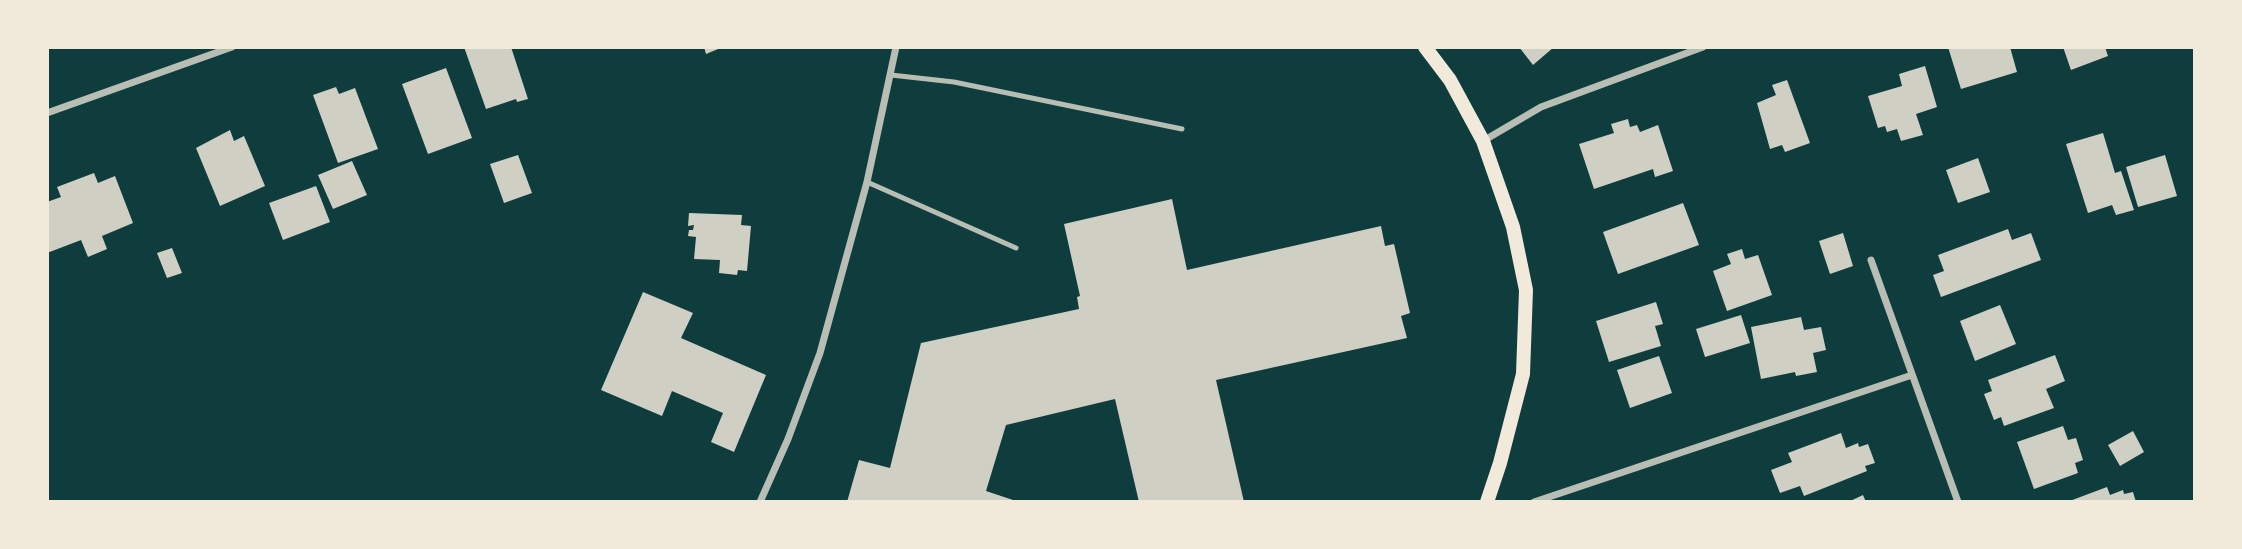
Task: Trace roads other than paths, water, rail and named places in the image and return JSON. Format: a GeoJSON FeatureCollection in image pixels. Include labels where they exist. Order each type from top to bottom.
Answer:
{"type":"FeatureCollection","features":[{"type":"Feature","properties":{"kind":"main road"},"geometry":{"type":"LineString","coordinates":[[1425,47],[1450,80],[1483,141],[1513,227],[1526,290],[1523,374],[1487,502]]}},
{"type":"Feature","properties":{"kind":"street"},"geometry":{"type":"LineString","coordinates":[[47,113],[232,47]]}},
{"type":"Feature","properties":{"kind":"street"},"geometry":{"type":"LineString","coordinates":[[760,502],[788,439],[820,353],[867,182],[896,47]]}},
{"type":"Feature","properties":{"kind":"street"},"geometry":{"type":"LineString","coordinates":[[1483,141],[1541,107],[1703,47]]}},
{"type":"Feature","properties":{"kind":"street"},"geometry":{"type":"LineString","coordinates":[[1871,260],[1958,502]]}},
{"type":"Feature","properties":{"kind":"street"},"geometry":{"type":"LineString","coordinates":[[1534,502],[1912,375]]}},
{"type":"Feature","properties":{"kind":"lane"},"geometry":{"type":"LineString","coordinates":[[891,75],[954,82],[1182,129]]}},
{"type":"Feature","properties":{"kind":"lane"},"geometry":{"type":"LineString","coordinates":[[867,182],[1016,248]]}}]}
